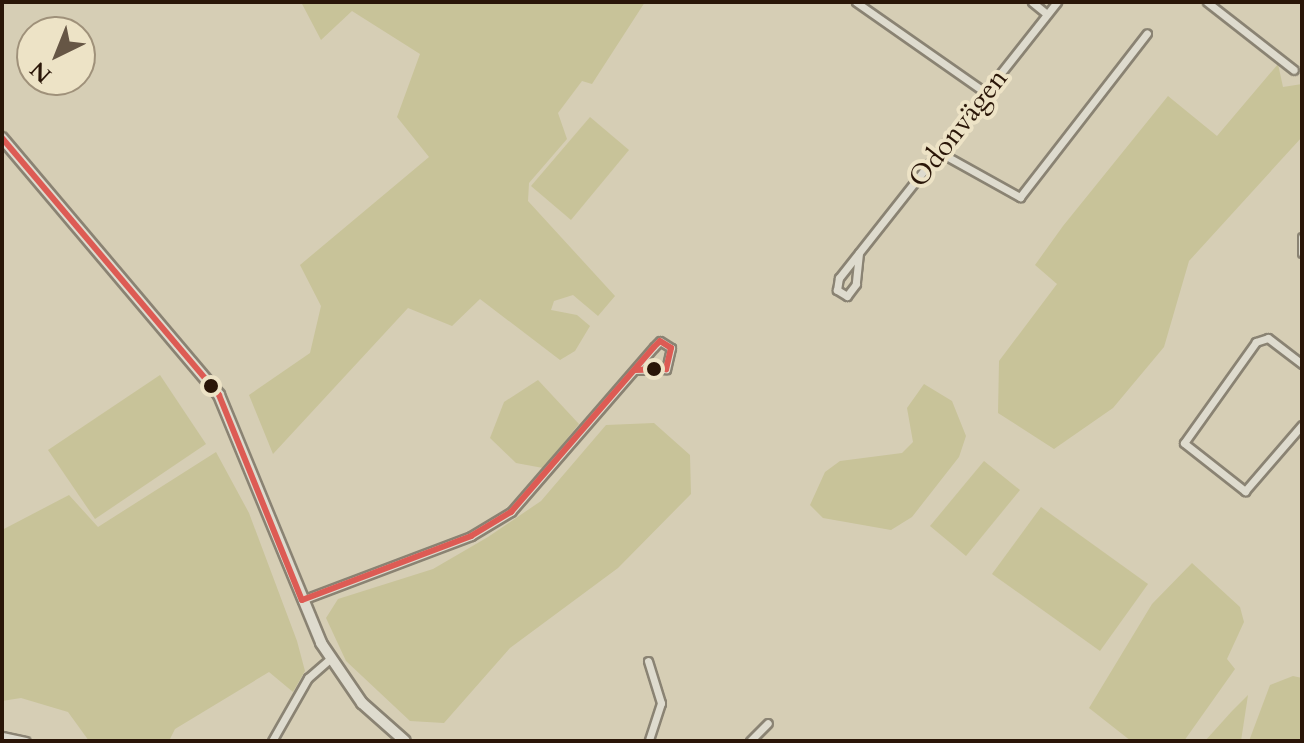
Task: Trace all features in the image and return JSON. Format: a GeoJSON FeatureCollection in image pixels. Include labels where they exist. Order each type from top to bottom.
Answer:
{"type":"FeatureCollection","features":[{"type":"Feature","properties":{"kind":"street"},"geometry":{"type":"LineString","coordinates":[[856,2],[986,93]]}},
{"type":"Feature","properties":{"kind":"street"},"geometry":{"type":"LineString","coordinates":[[1032,2],[1047,14]]}},
{"type":"Feature","properties":{"kind":"street","name":"Odonvägen"},"geometry":{"type":"LineString","coordinates":[[859,253],[856,284],[847,296],[837,290],[839,278],[1057,2]]}},
{"type":"Feature","properties":{"kind":"street"},"geometry":{"type":"LineString","coordinates":[[1207,2],[1294,70]]}},
{"type":"Feature","properties":{"kind":"street"},"geometry":{"type":"LineString","coordinates":[[939,152],[1020,197],[1147,33]]}},
{"type":"Feature","properties":{"kind":"street"},"geometry":{"type":"LineString","coordinates":[[2,138],[219,395],[302,600],[330,659],[362,703],[405,741]]}},
{"type":"Feature","properties":{"kind":"street"},"geometry":{"type":"LineString","coordinates":[[1302,237],[1302,253]]}},
{"type":"Feature","properties":{"kind":"street"},"geometry":{"type":"LineString","coordinates":[[1302,364],[1268,338],[1256,342],[1184,443],[1245,491],[1302,425]]}},
{"type":"Feature","properties":{"kind":"street"},"geometry":{"type":"LineString","coordinates":[[302,600],[471,536],[511,512],[660,341],[671,348],[666,369],[635,370]]}},
{"type":"Feature","properties":{"kind":"street"},"geometry":{"type":"LineString","coordinates":[[263,741],[272,741],[308,678],[330,659]]}},
{"type":"Feature","properties":{"kind":"street"},"geometry":{"type":"LineString","coordinates":[[648,661],[661,703],[649,741]]}},
{"type":"Feature","properties":{"kind":"street"},"geometry":{"type":"LineString","coordinates":[[750,741],[768,723]]}},
{"type":"Feature","properties":{"kind":"street"},"geometry":{"type":"LineString","coordinates":[[2,736],[25,741]]}},
{"type":"Feature","properties":{"kind":"shaded area"},"geometry":{"type":"Polygon","coordinates":[[[301,2],[645,2],[592,84],[582,81],[558,113],[567,139],[529,183],[528,201],[615,296],[598,316],[573,295],[554,301],[551,310],[577,315],[590,326],[575,351],[560,360],[480,299],[452,326],[408,308],[273,454],[249,395],[310,353],[321,306],[300,265],[429,157],[397,117],[420,54],[352,11],[321,40],[301,2]]]}},
{"type":"Feature","properties":{"kind":"shaded area"},"geometry":{"type":"Polygon","coordinates":[[[1278,64],[1283,87],[1302,84],[1302,137],[1189,261],[1164,347],[1113,408],[1054,449],[998,413],[999,361],[1057,284],[1035,265],[1063,226],[1168,96],[1217,136],[1278,64]]]}},
{"type":"Feature","properties":{"kind":"shaded area"},"geometry":{"type":"Polygon","coordinates":[[[590,117],[629,150],[571,220],[531,186],[590,117]]]}},
{"type":"Feature","properties":{"kind":"shaded area"},"geometry":{"type":"Polygon","coordinates":[[[160,375],[206,444],[95,519],[48,450],[160,375]]]}},
{"type":"Feature","properties":{"kind":"shaded area"},"geometry":{"type":"Polygon","coordinates":[[[538,380],[579,424],[543,468],[516,463],[490,438],[504,402],[538,380]]]}},
{"type":"Feature","properties":{"kind":"shaded area"},"geometry":{"type":"Polygon","coordinates":[[[924,384],[952,401],[966,436],[959,457],[912,517],[891,530],[823,518],[810,505],[825,472],[840,461],[902,453],[913,442],[907,408],[924,384]]]}},
{"type":"Feature","properties":{"kind":"shaded area"},"geometry":{"type":"Polygon","coordinates":[[[654,423],[690,455],[691,494],[618,568],[510,648],[444,723],[410,721],[346,661],[326,618],[338,599],[433,569],[488,537],[541,501],[606,425],[654,423]]]}},
{"type":"Feature","properties":{"kind":"shaded area"},"geometry":{"type":"Polygon","coordinates":[[[216,452],[249,513],[297,641],[305,671],[293,692],[269,672],[175,729],[169,741],[89,741],[68,712],[21,698],[2,701],[2,530],[69,495],[98,527],[216,452]]]}},
{"type":"Feature","properties":{"kind":"shaded area"},"geometry":{"type":"Polygon","coordinates":[[[984,461],[1020,490],[966,556],[930,526],[984,461]]]}},
{"type":"Feature","properties":{"kind":"shaded area"},"geometry":{"type":"Polygon","coordinates":[[[1041,507],[1148,584],[1100,651],[992,574],[1041,507]]]}},
{"type":"Feature","properties":{"kind":"shaded area"},"geometry":{"type":"Polygon","coordinates":[[[1192,563],[1240,607],[1244,622],[1227,659],[1235,669],[1184,741],[1131,741],[1089,708],[1152,604],[1192,563]]]}},
{"type":"Feature","properties":{"kind":"shaded area"},"geometry":{"type":"Polygon","coordinates":[[[1293,676],[1302,678],[1302,741],[1249,741],[1270,685],[1293,676]]]}},
{"type":"Feature","properties":{"kind":"shaded area"},"geometry":{"type":"Polygon","coordinates":[[[1248,695],[1241,741],[1205,741],[1232,711],[1248,695]]]}},
{"type":"Feature","properties":{"kind":"transit line"},"geometry":{"type":"LineString","coordinates":[[2,138],[219,395],[302,600]]}},
{"type":"Feature","properties":{"kind":"transit line"},"geometry":{"type":"LineString","coordinates":[[302,600],[471,536],[511,512],[654,347],[660,341],[671,348],[666,369],[635,370]]}}]}
